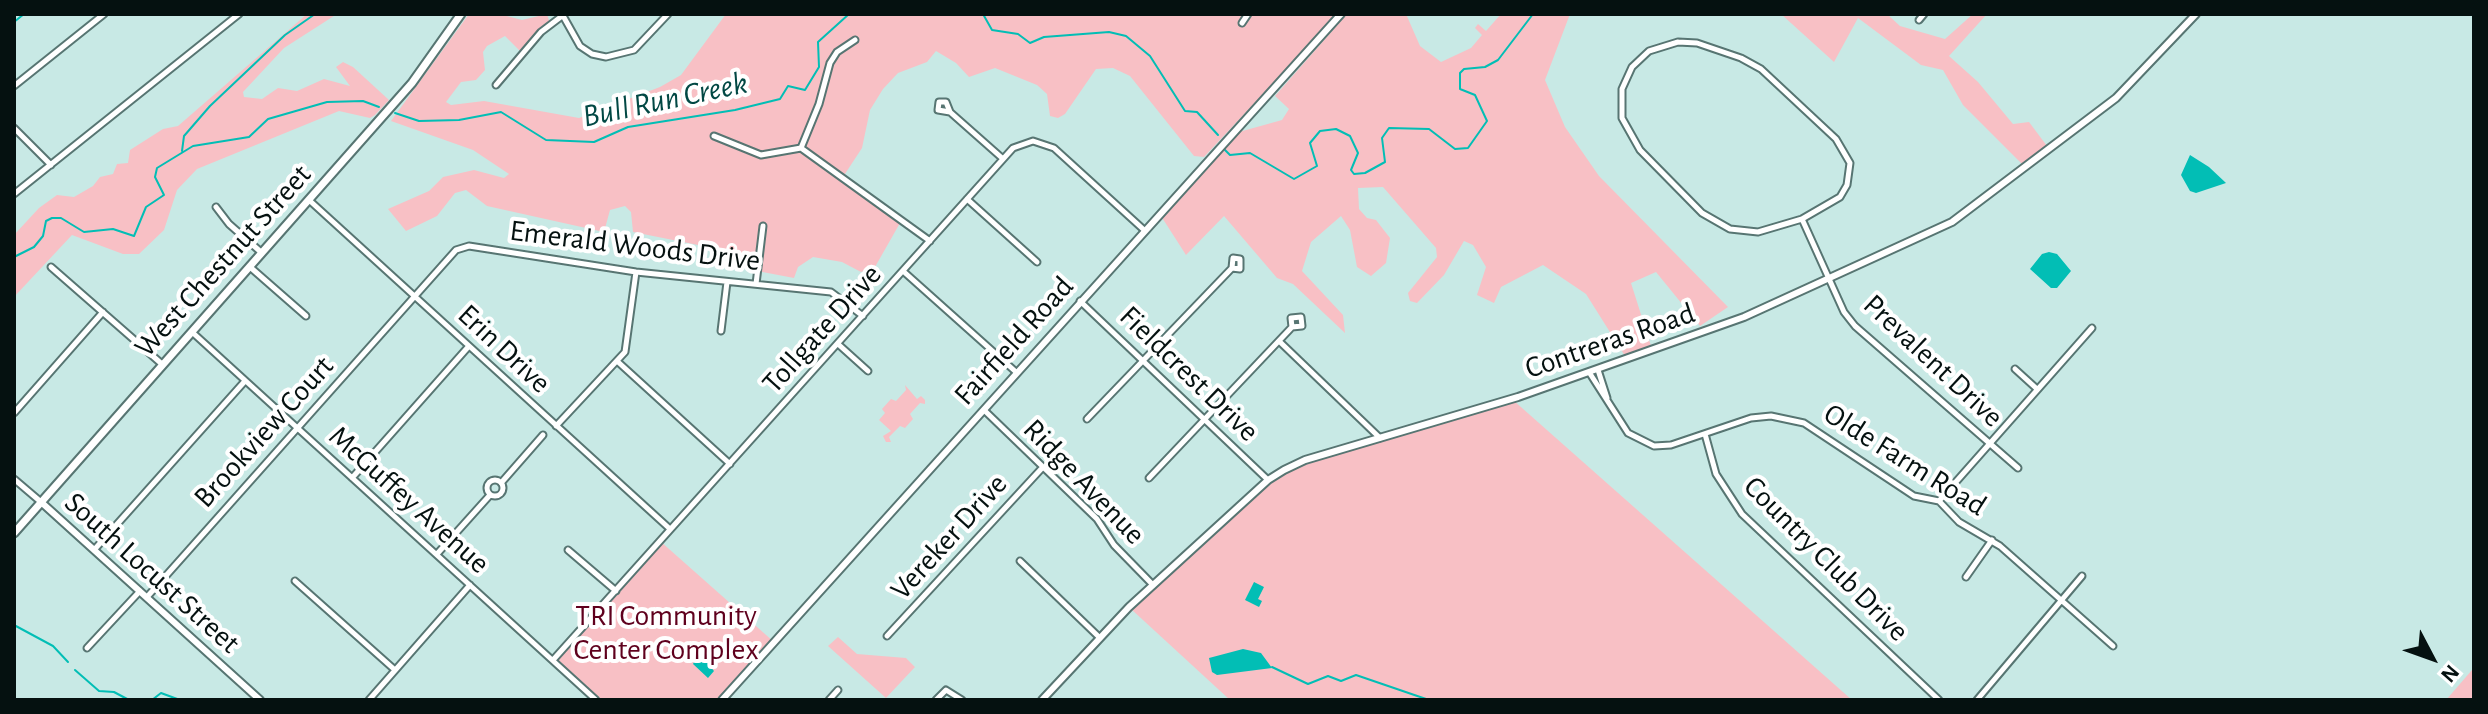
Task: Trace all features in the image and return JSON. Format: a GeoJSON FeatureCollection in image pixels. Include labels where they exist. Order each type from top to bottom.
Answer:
{"type":"FeatureCollection","features":[{"type":"Feature","properties":{"kind":"main road","name":"West Chestnut Street"},"geometry":{"type":"LineString","coordinates":[[14,533],[412,83],[461,14]]}},
{"type":"Feature","properties":{"kind":"street"},"geometry":{"type":"LineString","coordinates":[[14,86],[104,14]]}},
{"type":"Feature","properties":{"kind":"street"},"geometry":{"type":"LineString","coordinates":[[14,194],[239,14]]}},
{"type":"Feature","properties":{"kind":"street"},"geometry":{"type":"LineString","coordinates":[[496,85],[541,32],[562,15],[580,46],[592,54],[606,57],[634,50],[668,14]]}},
{"type":"Feature","properties":{"kind":"street"},"geometry":{"type":"LineString","coordinates":[[1242,23],[1248,14]]}},
{"type":"Feature","properties":{"kind":"street","name":"Fairfield Road"},"geometry":{"type":"LineString","coordinates":[[722,700],[1143,229],[1341,14]]}},
{"type":"Feature","properties":{"kind":"street","name":"Contreras Road"},"geometry":{"type":"LineString","coordinates":[[1042,700],[1153,585],[1268,480],[1305,460],[1598,370],[1744,317],[1962,216],[2116,98],[2196,14]]}},
{"type":"Feature","properties":{"kind":"street"},"geometry":{"type":"LineString","coordinates":[[801,148],[830,63],[837,52],[855,40]]}},
{"type":"Feature","properties":{"kind":"street"},"geometry":{"type":"LineString","coordinates":[[1678,42],[1697,43],[1741,58],[1761,69],[1836,139],[1850,163],[1847,185],[1840,197],[1802,219],[1776,229],[1744,232],[1716,223],[1702,213],[1640,150],[1625,128],[1620,104],[1632,67],[1649,51],[1678,42]]}},
{"type":"Feature","properties":{"kind":"street"},"geometry":{"type":"LineString","coordinates":[[950,112],[1002,158]]}},
{"type":"Feature","properties":{"kind":"street"},"geometry":{"type":"LineString","coordinates":[[14,128],[51,165]]}},
{"type":"Feature","properties":{"kind":"street"},"geometry":{"type":"LineString","coordinates":[[714,136],[761,155],[801,148],[930,241]]}},
{"type":"Feature","properties":{"kind":"street","name":"Tollgate Drive"},"geometry":{"type":"LineString","coordinates":[[553,660],[1002,158],[1022,143],[1043,142],[1143,229]]}},
{"type":"Feature","properties":{"kind":"street"},"geometry":{"type":"LineString","coordinates":[[967,199],[1037,262]]}},
{"type":"Feature","properties":{"kind":"street","name":"Erin Drive"},"geometry":{"type":"LineString","coordinates":[[309,200],[670,529]]}},
{"type":"Feature","properties":{"kind":"street"},"geometry":{"type":"LineString","coordinates":[[216,207],[229,224],[262,253]]}},
{"type":"Feature","properties":{"kind":"street","name":"Prevalent Drive"},"geometry":{"type":"LineString","coordinates":[[1802,219],[1829,279],[1855,326],[2018,468]]}},
{"type":"Feature","properties":{"kind":"street"},"geometry":{"type":"LineString","coordinates":[[756,284],[763,226]]}},
{"type":"Feature","properties":{"kind":"street","name":"Emerald Woods Drive"},"geometry":{"type":"LineString","coordinates":[[414,295],[450,255],[469,246],[636,272],[831,292],[863,316]]}},
{"type":"Feature","properties":{"kind":"street"},"geometry":{"type":"LineString","coordinates":[[51,267],[163,365]]}},
{"type":"Feature","properties":{"kind":"street"},"geometry":{"type":"LineString","coordinates":[[250,267],[306,316]]}},
{"type":"Feature","properties":{"kind":"street"},"geometry":{"type":"LineString","coordinates":[[1087,419],[1232,268]]}},
{"type":"Feature","properties":{"kind":"street"},"geometry":{"type":"LineString","coordinates":[[903,271],[1016,372]]}},
{"type":"Feature","properties":{"kind":"street"},"geometry":{"type":"LineString","coordinates":[[556,426],[628,346],[636,272]]}},
{"type":"Feature","properties":{"kind":"street"},"geometry":{"type":"LineString","coordinates":[[721,331],[727,282]]}},
{"type":"Feature","properties":{"kind":"street","name":"Brookview Court"},"geometry":{"type":"LineString","coordinates":[[147,597],[414,295]]}},
{"type":"Feature","properties":{"kind":"street","name":"Fieldcrest Drive"},"geometry":{"type":"LineString","coordinates":[[1079,300],[1268,480]]}},
{"type":"Feature","properties":{"kind":"street"},"geometry":{"type":"LineString","coordinates":[[14,413],[103,312]]}},
{"type":"Feature","properties":{"kind":"street"},"geometry":{"type":"LineString","coordinates":[[1149,478],[1292,327]]}},
{"type":"Feature","properties":{"kind":"street"},"geometry":{"type":"LineString","coordinates":[[1939,501],[2092,328]]}},
{"type":"Feature","properties":{"kind":"street","name":"McGuffey Avenue"},"geometry":{"type":"LineString","coordinates":[[192,332],[596,700]]}},
{"type":"Feature","properties":{"kind":"street"},"geometry":{"type":"LineString","coordinates":[[1279,341],[1380,438]]}},
{"type":"Feature","properties":{"kind":"street"},"geometry":{"type":"LineString","coordinates":[[838,344],[868,371]]}},
{"type":"Feature","properties":{"kind":"street"},"geometry":{"type":"LineString","coordinates":[[352,478],[469,346]]}},
{"type":"Feature","properties":{"kind":"street"},"geometry":{"type":"LineString","coordinates":[[617,361],[730,464]]}},
{"type":"Feature","properties":{"kind":"street"},"geometry":{"type":"LineString","coordinates":[[2015,369],[2037,389]]}},
{"type":"Feature","properties":{"kind":"street","name":"Olde Farm Road"},"geometry":{"type":"LineString","coordinates":[[1598,370],[1608,403]]}},
{"type":"Feature","properties":{"kind":"street","name":"Olde Farm Road"},"geometry":{"type":"LineString","coordinates":[[1589,372],[1619,422],[1640,441],[1671,445],[1751,418],[1789,418],[1819,431],[1914,496],[1939,501],[1959,522],[1992,540],[2113,646]]}},
{"type":"Feature","properties":{"kind":"street"},"geometry":{"type":"LineString","coordinates":[[94,550],[245,381]]}},
{"type":"Feature","properties":{"kind":"street","name":"Ridge Avenue"},"geometry":{"type":"LineString","coordinates":[[983,409],[1097,519],[1114,545],[1153,585]]}},
{"type":"Feature","properties":{"kind":"street","name":"Country Club Drive"},"geometry":{"type":"LineString","coordinates":[[1705,434],[1716,474],[1742,514],[1939,700]]}},
{"type":"Feature","properties":{"kind":"street"},"geometry":{"type":"LineString","coordinates":[[437,554],[490,495],[502,493],[501,483],[543,435]]}},
{"type":"Feature","properties":{"kind":"street","name":"Vereker Drive"},"geometry":{"type":"LineString","coordinates":[[887,636],[1043,467]]}},
{"type":"Feature","properties":{"kind":"street","name":"South Locust Street"},"geometry":{"type":"LineString","coordinates":[[14,479],[260,700]]}},
{"type":"Feature","properties":{"kind":"street"},"geometry":{"type":"LineString","coordinates":[[490,495],[487,489],[490,482],[501,483]]}},
{"type":"Feature","properties":{"kind":"street"},"geometry":{"type":"LineString","coordinates":[[1966,577],[1992,540]]}},
{"type":"Feature","properties":{"kind":"street"},"geometry":{"type":"LineString","coordinates":[[568,550],[616,591]]}},
{"type":"Feature","properties":{"kind":"street"},"geometry":{"type":"LineString","coordinates":[[1020,561],[1100,638]]}},
{"type":"Feature","properties":{"kind":"street"},"geometry":{"type":"LineString","coordinates":[[1977,700],[2082,576]]}},
{"type":"Feature","properties":{"kind":"street"},"geometry":{"type":"LineString","coordinates":[[295,581],[395,670]]}},
{"type":"Feature","properties":{"kind":"street"},"geometry":{"type":"LineString","coordinates":[[369,700],[470,585]]}},
{"type":"Feature","properties":{"kind":"street"},"geometry":{"type":"LineString","coordinates":[[87,648],[140,591]]}},
{"type":"Feature","properties":{"kind":"street"},"geometry":{"type":"LineString","coordinates":[[829,700],[838,690]]}},
{"type":"Feature","properties":{"kind":"street"},"geometry":{"type":"LineString","coordinates":[[936,700],[950,691],[962,700]]}},
{"type":"Feature","properties":{"kind":"green space"},"geometry":{"type":"Polygon","coordinates":[[[307,14],[337,14],[284,48],[243,92],[244,97],[262,99],[278,88],[297,91],[324,79],[350,86],[336,67],[343,62],[353,67],[389,100],[375,115],[370,118],[339,111],[197,169],[177,190],[164,230],[139,254],[123,254],[72,235],[14,297],[14,235],[39,208],[57,195],[74,197],[93,186],[100,177],[113,174],[117,164],[128,163],[130,150],[163,129],[178,126],[307,14]]]}},
{"type":"Feature","properties":{"kind":"green space"},"geometry":{"type":"Polygon","coordinates":[[[469,14],[499,14],[522,20],[547,14],[551,27],[529,51],[521,52],[505,36],[487,46],[483,52],[485,70],[476,80],[461,82],[446,102],[451,105],[484,101],[579,118],[660,87],[681,75],[726,14],[1338,14],[1204,157],[1194,156],[1130,76],[1113,68],[1096,69],[1065,114],[1058,118],[1050,116],[1047,94],[1037,85],[995,68],[969,77],[956,63],[936,51],[927,62],[898,73],[883,89],[870,110],[862,148],[841,180],[900,223],[875,267],[861,272],[842,262],[813,257],[798,267],[794,278],[752,270],[748,255],[633,232],[631,212],[625,206],[610,210],[604,232],[487,206],[466,190],[455,193],[437,216],[406,231],[388,209],[429,191],[443,177],[474,170],[504,178],[509,174],[473,150],[391,121],[469,14]]]}},
{"type":"Feature","properties":{"kind":"green space"},"geometry":{"type":"Polygon","coordinates":[[[1347,14],[1406,14],[1420,46],[1441,62],[1471,48],[1482,35],[1475,28],[1478,24],[1486,31],[1501,14],[1570,14],[1545,80],[1565,127],[1599,176],[1728,307],[1700,326],[1656,272],[1631,283],[1651,346],[1625,356],[1586,294],[1543,265],[1501,287],[1494,303],[1477,295],[1486,267],[1473,245],[1464,241],[1444,275],[1417,303],[1410,301],[1408,293],[1437,257],[1436,248],[1383,187],[1358,188],[1359,209],[1367,218],[1376,220],[1390,238],[1386,263],[1371,276],[1357,267],[1350,230],[1341,216],[1311,242],[1302,271],[1343,315],[1345,333],[1293,284],[1277,278],[1224,216],[1186,255],[1161,216],[1239,132],[1282,120],[1289,109],[1275,96],[1347,14]]]}},
{"type":"Feature","properties":{"kind":"green space"},"geometry":{"type":"Polygon","coordinates":[[[1781,14],[1887,14],[1900,26],[1945,39],[1973,14],[1987,14],[1949,56],[1978,82],[2013,124],[2029,122],[2047,146],[2023,165],[1963,105],[1943,70],[1921,65],[1858,18],[1834,62],[1781,14]]]}},
{"type":"Feature","properties":{"kind":"green space"},"geometry":{"type":"Polygon","coordinates":[[[905,385],[917,399],[921,396],[925,404],[920,403],[910,414],[913,419],[889,437],[891,442],[886,442],[883,436],[891,431],[879,420],[885,413],[882,409],[891,399],[896,401],[906,390],[905,385]]]}},
{"type":"Feature","properties":{"kind":"green space"},"geometry":{"type":"Polygon","coordinates":[[[1513,400],[1852,700],[1230,700],[1131,609],[1264,487],[1288,470],[1513,400]]]}},
{"type":"Feature","properties":{"kind":"green space","name":"TRI Community Center Complex"},"geometry":{"type":"Polygon","coordinates":[[[660,541],[774,642],[722,700],[597,700],[553,660],[660,541]]]}},
{"type":"Feature","properties":{"kind":"green space"},"geometry":{"type":"Polygon","coordinates":[[[838,637],[857,654],[906,658],[915,667],[886,698],[828,646],[838,637]]]}},
{"type":"Feature","properties":{"kind":"green space"},"geometry":{"type":"Polygon","coordinates":[[[2474,668],[2474,700],[2446,700],[2472,670],[2474,668]]]}},
{"type":"Feature","properties":{"kind":"water"},"geometry":{"type":"Polygon","coordinates":[[[2190,155],[2226,183],[2196,193],[2190,191],[2181,175],[2190,155]]]}},
{"type":"Feature","properties":{"kind":"water"},"geometry":{"type":"Polygon","coordinates":[[[2042,254],[2057,254],[2071,271],[2057,288],[2051,288],[2030,269],[2042,254]]]}},
{"type":"Feature","properties":{"kind":"water"},"geometry":{"type":"Polygon","coordinates":[[[1254,582],[1264,587],[1258,599],[1262,601],[1259,607],[1245,600],[1254,582]]]}},
{"type":"Feature","properties":{"kind":"water"},"geometry":{"type":"Polygon","coordinates":[[[702,646],[715,657],[708,664],[714,671],[708,678],[693,664],[702,646]]]}},
{"type":"Feature","properties":{"kind":"water"},"geometry":{"type":"Polygon","coordinates":[[[1243,649],[1261,653],[1272,668],[1217,675],[1212,672],[1209,658],[1243,649]]]}},
{"type":"Feature","properties":{"kind":"waterway"},"geometry":{"type":"LineString","coordinates":[[14,22],[24,14]]}},
{"type":"Feature","properties":{"kind":"waterway","name":"Bull Run Creek"},"geometry":{"type":"LineString","coordinates":[[182,151],[184,136],[210,106],[285,35],[315,14]]}},
{"type":"Feature","properties":{"kind":"waterway","name":"Bull Run Creek"},"geometry":{"type":"LineString","coordinates":[[395,113],[419,121],[459,120],[501,112],[546,140],[594,142],[628,127],[735,110],[780,99],[788,86],[805,90],[819,67],[818,42],[849,14]]}},
{"type":"Feature","properties":{"kind":"waterway","name":"Bull Run Creek"},"geometry":{"type":"LineString","coordinates":[[983,14],[992,30],[1018,34],[1030,43],[1044,37],[1109,32],[1126,36],[1150,56],[1185,111],[1197,112],[1218,135]]}},
{"type":"Feature","properties":{"kind":"waterway","name":"Bull Run Creek"},"geometry":{"type":"LineString","coordinates":[[1224,149],[1230,155],[1250,153],[1294,179],[1317,166],[1310,143],[1320,131],[1336,129],[1350,136],[1358,153],[1351,170],[1354,174],[1365,173],[1385,162],[1382,138],[1389,128],[1429,129],[1455,149],[1468,148],[1487,121],[1475,95],[1460,89],[1460,73],[1464,69],[1485,67],[1498,60],[1533,14]]}},
{"type":"Feature","properties":{"kind":"waterway","name":"Bull Run Creek"},"geometry":{"type":"LineString","coordinates":[[14,257],[34,247],[43,236],[46,221],[52,218],[61,218],[84,232],[113,229],[134,236],[146,207],[164,195],[155,177],[157,168],[193,146],[249,137],[268,119],[327,102],[363,101],[379,107]]}},
{"type":"Feature","properties":{"kind":"waterway"},"geometry":{"type":"LineString","coordinates":[[14,625],[53,646],[68,662]]}},
{"type":"Feature","properties":{"kind":"waterway"},"geometry":{"type":"LineString","coordinates":[[1272,667],[1308,684],[1328,676],[1341,681],[1356,675],[1429,700]]}},
{"type":"Feature","properties":{"kind":"waterway"},"geometry":{"type":"LineString","coordinates":[[75,670],[99,691],[114,692],[129,700]]}},
{"type":"Feature","properties":{"kind":"waterway"},"geometry":{"type":"LineString","coordinates":[[152,700],[161,693],[180,700]]}}]}
